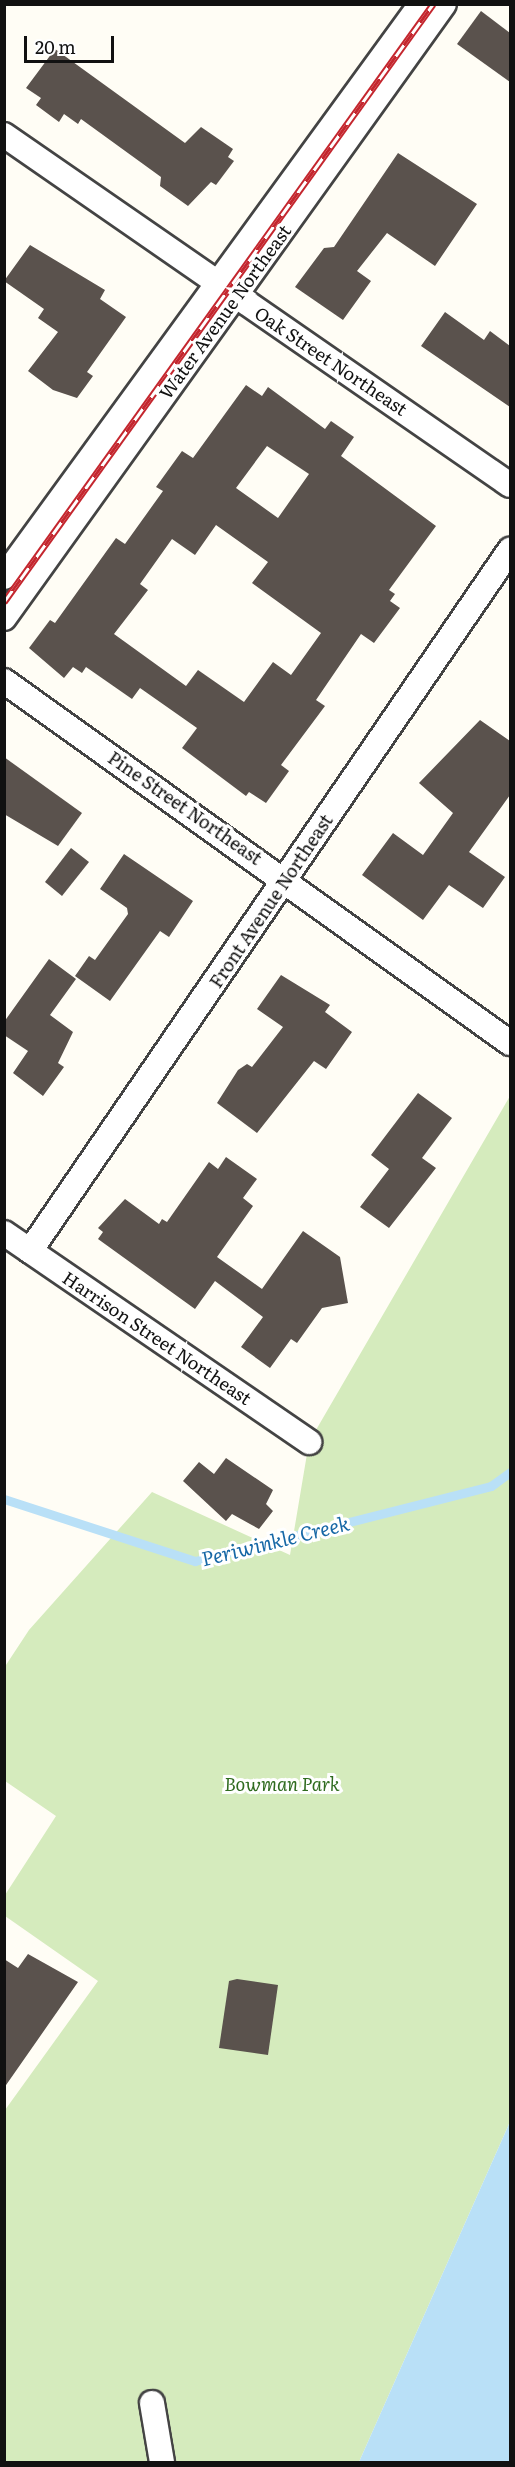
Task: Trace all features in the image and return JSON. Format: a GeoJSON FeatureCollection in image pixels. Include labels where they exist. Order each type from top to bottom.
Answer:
{"type":"FeatureCollection","features":[{"type":"Feature","properties":{"kind":"street","name":"Water Avenue Northeast"},"geometry":{"type":"LineString","coordinates":[[4,577],[216,282],[421,4]]}},
{"type":"Feature","properties":{"kind":"street","name":"Water Avenue Northeast"},"geometry":{"type":"LineString","coordinates":[[4,618],[237,297],[444,4]]}},
{"type":"Feature","properties":{"kind":"street","name":"Oak Street Northeast"},"geometry":{"type":"LineString","coordinates":[[4,135],[510,484]]}},
{"type":"Feature","properties":{"kind":"street","name":"Front Avenue Northeast"},"geometry":{"type":"LineString","coordinates":[[30,1251],[510,550]]}},
{"type":"Feature","properties":{"kind":"street","name":"Pine Street Northeast"},"geometry":{"type":"LineString","coordinates":[[4,681],[286,879],[510,1043]]}},
{"type":"Feature","properties":{"kind":"street","name":"Harrison Street Northeast"},"geometry":{"type":"LineString","coordinates":[[4,1233],[309,1442]]}},
{"type":"Feature","properties":{"kind":"street"},"geometry":{"type":"LineString","coordinates":[[152,2403],[162,2463]]}},
{"type":"Feature","properties":{"kind":"green space","name":"Bowman Park"},"geometry":{"type":"Polygon","coordinates":[[[510,1096],[509,2124],[359,2462],[5,2462],[5,2110],[98,1981],[5,1916],[5,1895],[56,1816],[5,1781],[4,1668],[29,1630],[152,1492],[290,1555],[309,1442],[510,1096]]]}},
{"type":"Feature","properties":{"kind":"water"},"geometry":{"type":"Polygon","coordinates":[[[510,2118],[510,2462],[359,2462],[509,2124],[510,2118]]]}},
{"type":"Feature","properties":{"kind":"building"},"geometry":{"type":"Polygon","coordinates":[[[481,11],[510,33],[510,82],[457,44],[481,11]]]}},
{"type":"Feature","properties":{"kind":"building"},"geometry":{"type":"Polygon","coordinates":[[[55,49],[185,143],[201,127],[233,149],[228,157],[234,161],[216,185],[211,182],[188,206],[160,186],[161,177],[81,119],[78,124],[64,114],[59,122],[36,105],[41,98],[26,88],[55,49]]]}},
{"type":"Feature","properties":{"kind":"building"},"geometry":{"type":"Polygon","coordinates":[[[398,153],[477,204],[435,266],[387,233],[357,271],[371,281],[343,320],[295,287],[324,248],[334,247],[398,153]]]}},
{"type":"Feature","properties":{"kind":"building"},"geometry":{"type":"Polygon","coordinates":[[[30,245],[105,290],[100,299],[126,317],[87,372],[93,376],[77,398],[53,390],[28,371],[58,332],[38,318],[44,309],[4,281],[30,245]]]}},
{"type":"Feature","properties":{"kind":"building"},"geometry":{"type":"Polygon","coordinates":[[[445,312],[484,340],[490,331],[510,346],[510,407],[421,346],[445,312]]]}},
{"type":"Feature","properties":{"kind":"building"},"geometry":{"type":"Polygon","coordinates":[[[246,385],[262,396],[268,387],[325,429],[331,421],[354,437],[341,456],[436,526],[389,590],[395,594],[390,601],[400,608],[374,643],[361,634],[316,700],[325,706],[281,765],[289,771],[266,803],[249,792],[246,796],[182,748],[197,728],[140,688],[132,699],[86,667],[82,673],[73,667],[64,678],[29,648],[50,620],[55,623],[116,538],[125,544],[163,491],[156,487],[182,451],[193,458],[246,385]],[[267,446],[236,488],[278,518],[309,474],[267,446]],[[216,525],[195,555],[172,539],[140,584],[148,590],[114,634],[186,686],[198,670],[244,702],[273,662],[291,675],[321,633],[252,583],[268,562],[216,525]]]}},
{"type":"Feature","properties":{"kind":"building"},"geometry":{"type":"Polygon","coordinates":[[[480,720],[510,741],[510,795],[469,852],[505,877],[483,908],[449,885],[423,920],[362,875],[393,833],[423,855],[453,813],[419,783],[480,720]]]}},
{"type":"Feature","properties":{"kind":"building"},"geometry":{"type":"Polygon","coordinates":[[[4,757],[82,813],[58,846],[4,814],[4,757]]]}},
{"type":"Feature","properties":{"kind":"building"},"geometry":{"type":"Polygon","coordinates":[[[71,848],[89,862],[62,896],[45,882],[71,848]]]}},
{"type":"Feature","properties":{"kind":"building"},"geometry":{"type":"Polygon","coordinates":[[[124,854],[193,901],[169,937],[160,931],[110,1001],[75,976],[89,956],[95,960],[128,914],[127,908],[100,889],[124,854]]]}},
{"type":"Feature","properties":{"kind":"building"},"geometry":{"type":"Polygon","coordinates":[[[49,959],[76,979],[50,1015],[73,1032],[58,1063],[64,1067],[43,1096],[13,1073],[28,1051],[4,1035],[4,1022],[49,959]]]}},
{"type":"Feature","properties":{"kind":"building"},"geometry":{"type":"Polygon","coordinates":[[[281,975],[330,1005],[325,1012],[352,1032],[326,1069],[314,1061],[257,1133],[217,1103],[238,1070],[247,1064],[252,1067],[283,1027],[257,1009],[281,975]]]}},
{"type":"Feature","properties":{"kind":"building"},"geometry":{"type":"Polygon","coordinates":[[[418,1093],[452,1118],[422,1158],[436,1168],[389,1228],[360,1207],[389,1169],[371,1155],[418,1093]]]}},
{"type":"Feature","properties":{"kind":"building"},"geometry":{"type":"Polygon","coordinates":[[[226,1157],[257,1179],[243,1198],[253,1206],[217,1257],[262,1289],[303,1231],[340,1257],[348,1303],[322,1308],[297,1343],[291,1339],[270,1368],[241,1347],[263,1317],[215,1281],[195,1309],[98,1239],[103,1232],[98,1228],[125,1199],[159,1224],[162,1219],[167,1222],[209,1162],[218,1169],[226,1157]]]}},
{"type":"Feature","properties":{"kind":"building"},"geometry":{"type":"Polygon","coordinates":[[[226,1458],[273,1490],[266,1504],[273,1511],[259,1529],[232,1514],[226,1521],[183,1481],[199,1462],[214,1474],[226,1458]]]}},
{"type":"Feature","properties":{"kind":"building"},"geometry":{"type":"Polygon","coordinates":[[[28,1954],[78,1982],[4,2088],[4,1959],[18,1968],[28,1954]]]}},
{"type":"Feature","properties":{"kind":"building"},"geometry":{"type":"Polygon","coordinates":[[[237,1979],[278,1985],[268,2055],[219,2048],[229,1981],[237,1979]]]}},
{"type":"Feature","properties":{"kind":"waterway","name":"Periwinkle Creek"},"geometry":{"type":"LineString","coordinates":[[4,1499],[195,1561],[491,1486],[510,1472]]}},
{"type":"Feature","properties":{"kind":"railway"},"geometry":{"type":"LineString","coordinates":[[4,602],[433,4]]}}]}
